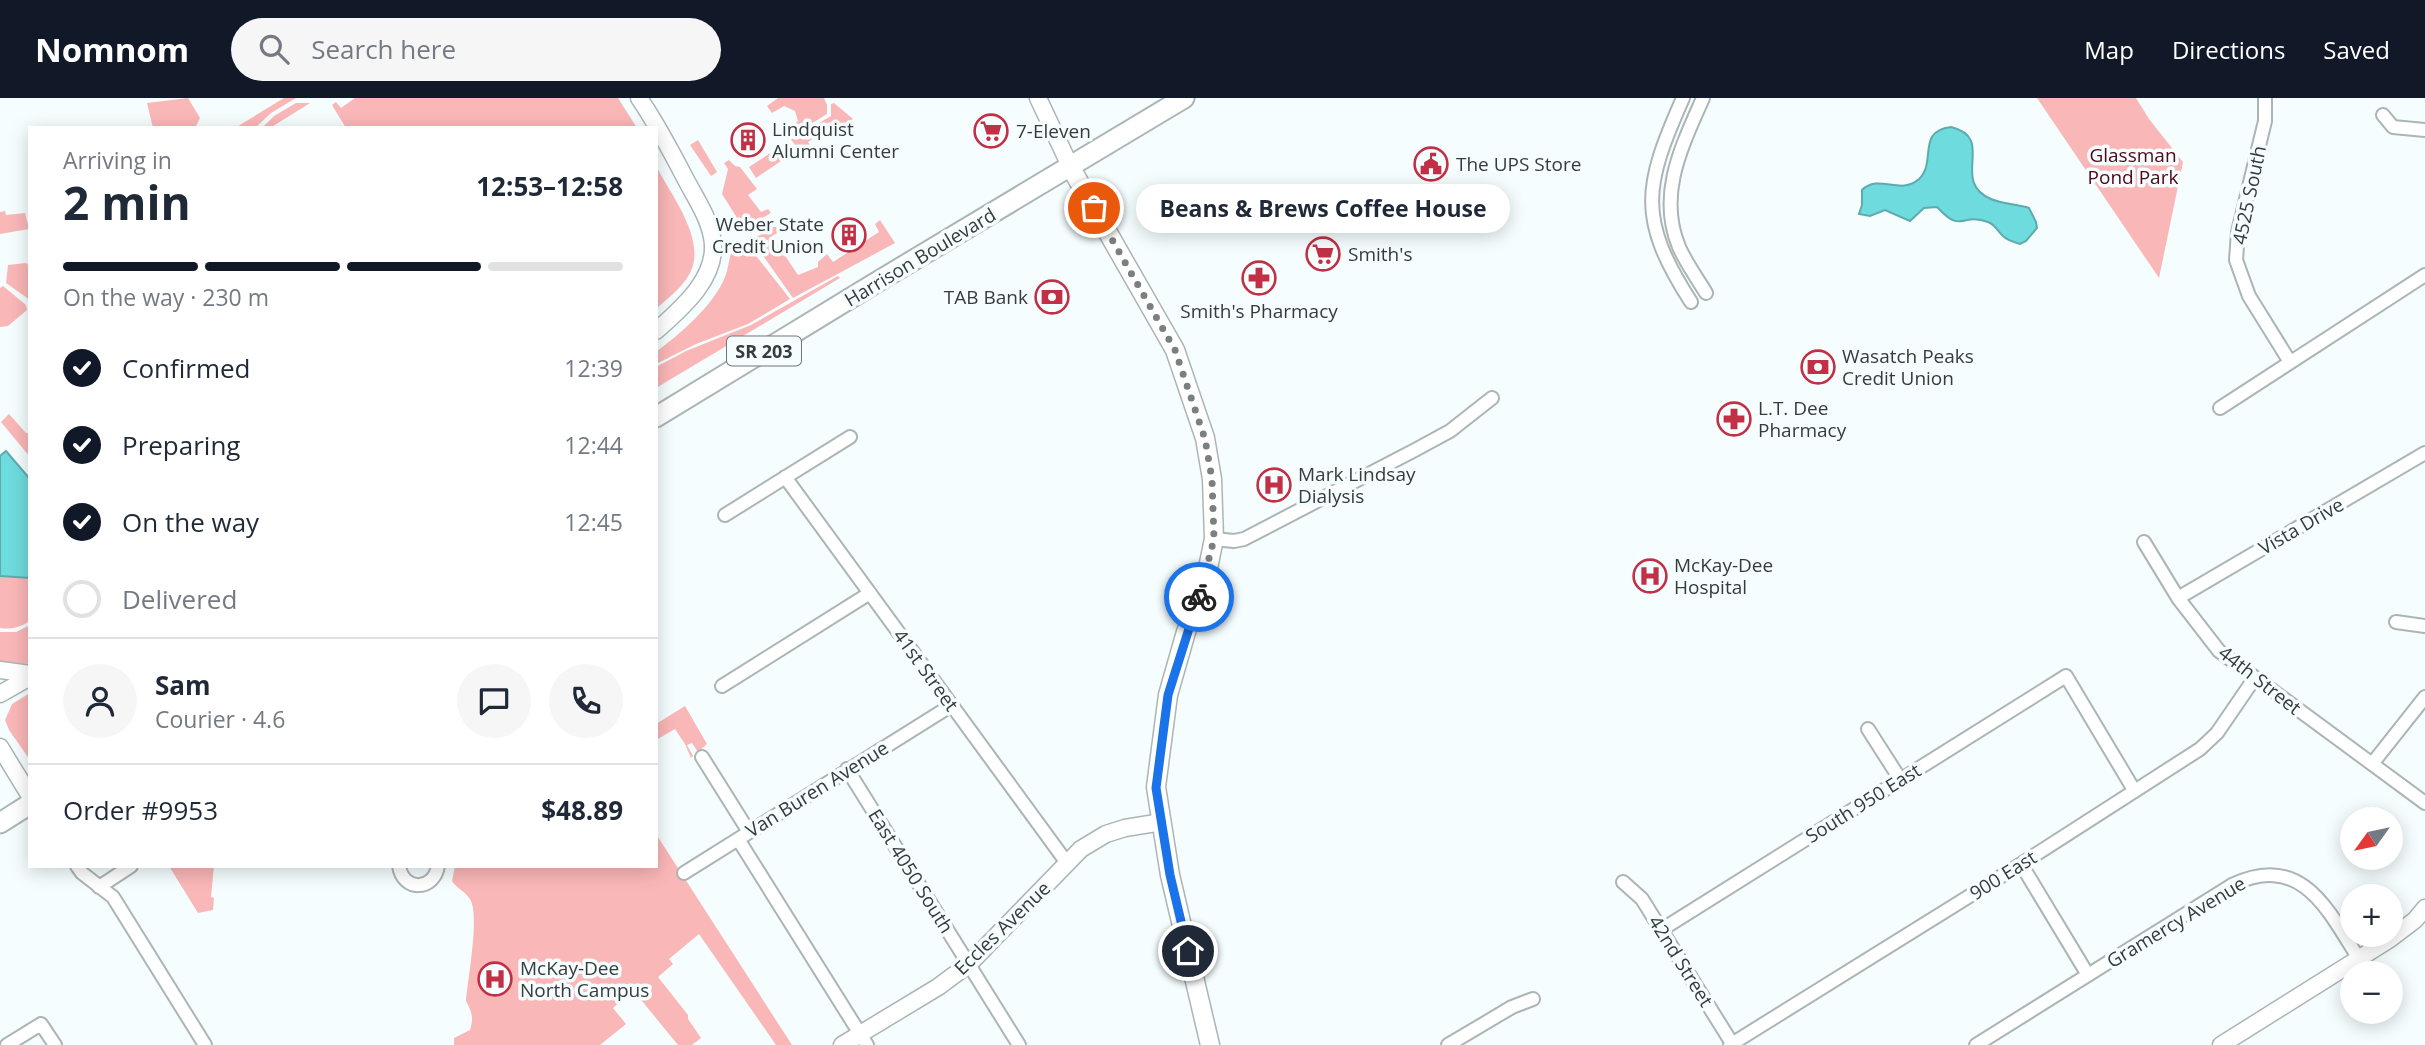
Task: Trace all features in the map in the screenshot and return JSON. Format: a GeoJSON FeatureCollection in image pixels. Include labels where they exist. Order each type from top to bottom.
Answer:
{"type":"FeatureCollection","features":[{"type":"Feature","properties":{"kind":"main road","name":"Harrison Boulevard"},"geometry":{"type":"LineString","coordinates":[[658,416],[1184,98]]}},
{"type":"Feature","properties":{"kind":"main road"},"geometry":{"type":"LineString","coordinates":[[1071,167],[1175,350],[1205,439],[1212,479],[1214,539],[1205,582],[1168,695],[1156,788],[1170,875],[1210,1045]]}},
{"type":"Feature","properties":{"kind":"main road"},"geometry":{"type":"LineString","coordinates":[[0,823],[28,805]]}},
{"type":"Feature","properties":{"kind":"street"},"geometry":{"type":"LineString","coordinates":[[639,98],[655,126]]}},
{"type":"Feature","properties":{"kind":"street"},"geometry":{"type":"LineString","coordinates":[[1038,98],[1071,167]]}},
{"type":"Feature","properties":{"kind":"street"},"geometry":{"type":"LineString","coordinates":[[1683,98],[1658,157],[1652,201],[1655,227],[1663,255],[1691,302]]}},
{"type":"Feature","properties":{"kind":"street"},"geometry":{"type":"LineString","coordinates":[[1703,98],[1677,157],[1671,184],[1670,206],[1680,249],[1706,293]]}},
{"type":"Feature","properties":{"kind":"street","name":"4525 South"},"geometry":{"type":"LineString","coordinates":[[2265,98],[2265,121],[2238,232],[2236,260],[2249,296],[2290,362]]}},
{"type":"Feature","properties":{"kind":"street"},"geometry":{"type":"LineString","coordinates":[[2383,115],[2393,127],[2425,130]]}},
{"type":"Feature","properties":{"kind":"street"},"geometry":{"type":"LineString","coordinates":[[658,132],[708,222],[713,240],[711,262],[701,285],[658,329]]}},
{"type":"Feature","properties":{"kind":"street"},"geometry":{"type":"LineString","coordinates":[[2220,408],[2425,275]]}},
{"type":"Feature","properties":{"kind":"street"},"geometry":{"type":"LineString","coordinates":[[1214,539],[1244,539],[1450,431],[1492,398]]}},
{"type":"Feature","properties":{"kind":"street"},"geometry":{"type":"LineString","coordinates":[[726,514],[850,437]]}},
{"type":"Feature","properties":{"kind":"street","name":"Vista Drive"},"geometry":{"type":"LineString","coordinates":[[2178,598],[2425,453]]}},
{"type":"Feature","properties":{"kind":"street","name":"41st Street"},"geometry":{"type":"LineString","coordinates":[[785,477],[1067,863]]}},
{"type":"Feature","properties":{"kind":"street","name":"44th Street"},"geometry":{"type":"LineString","coordinates":[[2144,542],[2178,598],[2219,652],[2425,803]]}},
{"type":"Feature","properties":{"kind":"street"},"geometry":{"type":"LineString","coordinates":[[722,686],[870,593]]}},
{"type":"Feature","properties":{"kind":"street"},"geometry":{"type":"LineString","coordinates":[[2396,622],[2425,626]]}},
{"type":"Feature","properties":{"kind":"street"},"geometry":{"type":"LineString","coordinates":[[0,670],[28,676]]}},
{"type":"Feature","properties":{"kind":"street","name":"South 950 East"},"geometry":{"type":"LineString","coordinates":[[1661,930],[2066,676],[2134,790]]}},
{"type":"Feature","properties":{"kind":"street"},"geometry":{"type":"LineString","coordinates":[[0,694],[28,677]]}},
{"type":"Feature","properties":{"kind":"street","name":"900 East"},"geometry":{"type":"LineString","coordinates":[[1732,1044],[2200,749],[2217,733],[2254,679]]}},
{"type":"Feature","properties":{"kind":"street"},"geometry":{"type":"LineString","coordinates":[[2372,764],[2425,696]]}},
{"type":"Feature","properties":{"kind":"street","name":"Van Buren Avenue"},"geometry":{"type":"LineString","coordinates":[[684,873],[952,705]]}},
{"type":"Feature","properties":{"kind":"street"},"geometry":{"type":"LineString","coordinates":[[1868,729],[1900,779]]}},
{"type":"Feature","properties":{"kind":"street"},"geometry":{"type":"LineString","coordinates":[[0,748],[28,793]]}},
{"type":"Feature","properties":{"kind":"street"},"geometry":{"type":"LineString","coordinates":[[702,757],[743,835],[863,1039]]}},
{"type":"Feature","properties":{"kind":"street","name":"East 4050 South"},"geometry":{"type":"LineString","coordinates":[[848,769],[1019,1045]]}},
{"type":"Feature","properties":{"kind":"street","name":"Eccles Avenue"},"geometry":{"type":"LineString","coordinates":[[842,1045],[863,1039],[969,964],[1082,849],[1106,834],[1140,824],[1162,822]]}},
{"type":"Feature","properties":{"kind":"street"},"geometry":{"type":"LineString","coordinates":[[2021,864],[2088,975]]}},
{"type":"Feature","properties":{"kind":"street"},"geometry":{"type":"LineString","coordinates":[[78,868],[113,897],[205,1045]]}},
{"type":"Feature","properties":{"kind":"street"},"geometry":{"type":"LineString","coordinates":[[99,887],[128,868]]}},
{"type":"Feature","properties":{"kind":"street"},"geometry":{"type":"LineString","coordinates":[[400,868],[403,878],[419,886],[431,882],[436,877],[438,868]]}},
{"type":"Feature","properties":{"kind":"street","name":"Gramercy Avenue"},"geometry":{"type":"LineString","coordinates":[[1976,1045],[2232,885],[2260,874],[2292,878],[2305,885],[2328,911],[2359,959]]}},
{"type":"Feature","properties":{"kind":"street","name":"42nd Street"},"geometry":{"type":"LineString","coordinates":[[1623,882],[1642,899],[1732,1044]]}},
{"type":"Feature","properties":{"kind":"street"},"geometry":{"type":"LineString","coordinates":[[2221,1045],[2359,959],[2403,929],[2425,908]]}},
{"type":"Feature","properties":{"kind":"street"},"geometry":{"type":"LineString","coordinates":[[1448,1045],[1512,1007],[1533,999]]}},
{"type":"Feature","properties":{"kind":"street"},"geometry":{"type":"LineString","coordinates":[[7,1045],[41,1024],[55,1045]]}},
{"type":"Feature","properties":{"kind":"green space"},"geometry":{"type":"Polygon","coordinates":[[[188,98],[200,118],[196,126],[153,126],[147,103],[188,98]]]}},
{"type":"Feature","properties":{"kind":"green space"},"geometry":{"type":"Polygon","coordinates":[[[284,98],[296,98],[271,113],[257,126],[238,126],[284,98]]]}},
{"type":"Feature","properties":{"kind":"green space"},"geometry":{"type":"Polygon","coordinates":[[[355,98],[618,98],[636,126],[345,126],[332,105],[336,102],[341,108],[355,98]]]}},
{"type":"Feature","properties":{"kind":"green space"},"geometry":{"type":"Polygon","coordinates":[[[778,98],[824,98],[827,114],[801,130],[790,129],[798,121],[795,111],[784,106],[772,113],[767,106],[778,98]]]}},
{"type":"Feature","properties":{"kind":"green space","name":"Glassman Pond Park"},"geometry":{"type":"Polygon","coordinates":[[[2037,98],[2136,98],[2183,162],[2159,278],[2037,98]]]}},
{"type":"Feature","properties":{"kind":"green space"},"geometry":{"type":"Polygon","coordinates":[[[296,103],[310,103],[273,126],[264,126],[274,116],[296,103]]]}},
{"type":"Feature","properties":{"kind":"green space"},"geometry":{"type":"Polygon","coordinates":[[[834,103],[853,119],[843,125],[838,123],[808,142],[814,153],[806,158],[788,136],[802,133],[831,116],[831,104],[834,103]]]}},
{"type":"Feature","properties":{"kind":"green space"},"geometry":{"type":"Polygon","coordinates":[[[698,140],[717,172],[711,176],[690,145],[698,140]]]}},
{"type":"Feature","properties":{"kind":"green space"},"geometry":{"type":"Polygon","coordinates":[[[787,142],[797,150],[756,178],[749,167],[787,142]]]}},
{"type":"Feature","properties":{"kind":"green space"},"geometry":{"type":"Polygon","coordinates":[[[729,160],[740,167],[757,189],[748,195],[761,212],[768,209],[771,213],[744,229],[722,194],[728,169],[724,163],[729,160]]]}},
{"type":"Feature","properties":{"kind":"green space"},"geometry":{"type":"Polygon","coordinates":[[[658,169],[685,218],[694,246],[690,273],[658,307],[658,169]]]}},
{"type":"Feature","properties":{"kind":"green space"},"geometry":{"type":"Polygon","coordinates":[[[5,211],[6,215],[25,213],[28,229],[0,234],[0,212],[5,211]]]}},
{"type":"Feature","properties":{"kind":"green space"},"geometry":{"type":"Polygon","coordinates":[[[880,220],[895,243],[793,298],[752,240],[772,227],[777,227],[779,232],[772,236],[798,275],[818,267],[818,262],[827,254],[833,262],[879,232],[875,224],[880,220]]]}},
{"type":"Feature","properties":{"kind":"green space"},"geometry":{"type":"Polygon","coordinates":[[[746,243],[790,299],[748,324],[696,344],[658,363],[658,350],[695,318],[720,288],[734,245],[746,243]]]}},
{"type":"Feature","properties":{"kind":"green space"},"geometry":{"type":"Polygon","coordinates":[[[8,265],[28,265],[28,299],[6,283],[8,265]]]}},
{"type":"Feature","properties":{"kind":"green space"},"geometry":{"type":"Polygon","coordinates":[[[838,276],[840,278],[658,387],[658,366],[686,351],[751,325],[838,276]]]}},
{"type":"Feature","properties":{"kind":"green space"},"geometry":{"type":"Polygon","coordinates":[[[3,286],[26,305],[27,310],[8,326],[0,327],[0,288],[3,286]]]}},
{"type":"Feature","properties":{"kind":"green space"},"geometry":{"type":"Polygon","coordinates":[[[9,414],[28,433],[28,455],[1,422],[9,414]]]}},
{"type":"Feature","properties":{"kind":"green space"},"geometry":{"type":"Polygon","coordinates":[[[0,576],[28,578],[28,622],[16,628],[0,628],[0,576]]]}},
{"type":"Feature","properties":{"kind":"green space"},"geometry":{"type":"Polygon","coordinates":[[[28,626],[28,664],[20,666],[0,664],[0,632],[16,632],[28,626]]]}},
{"type":"Feature","properties":{"kind":"green space"},"geometry":{"type":"Polygon","coordinates":[[[28,694],[28,757],[5,720],[12,704],[28,694]]]}},
{"type":"Feature","properties":{"kind":"green space"},"geometry":{"type":"Polygon","coordinates":[[[685,706],[707,744],[698,752],[692,743],[687,745],[693,756],[691,758],[675,729],[658,739],[658,723],[685,706]]]}},
{"type":"Feature","properties":{"kind":"green space"},"geometry":{"type":"Polygon","coordinates":[[[658,837],[792,1045],[776,1045],[699,934],[669,959],[673,964],[658,977],[688,1015],[701,1038],[692,1045],[678,1045],[633,990],[613,1008],[626,1024],[600,1045],[454,1045],[454,1038],[470,1030],[472,1022],[466,1001],[474,921],[471,901],[452,881],[455,868],[658,868],[658,837]]]}},
{"type":"Feature","properties":{"kind":"green space"},"geometry":{"type":"Polygon","coordinates":[[[170,868],[214,868],[211,897],[214,898],[213,910],[198,913],[170,868]]]}},
{"type":"Feature","properties":{"kind":"water"},"geometry":{"type":"Polygon","coordinates":[[[1951,127],[1971,140],[1972,171],[1979,191],[1995,201],[2029,208],[2037,228],[2026,241],[2020,244],[2008,240],[1988,222],[1972,219],[1952,220],[1937,207],[1924,208],[1910,221],[1885,210],[1870,216],[1859,214],[1862,190],[1869,185],[1904,186],[1919,179],[1927,164],[1930,141],[1934,134],[1951,127]]]}},
{"type":"Feature","properties":{"kind":"water"},"geometry":{"type":"Polygon","coordinates":[[[6,451],[28,477],[28,578],[0,576],[0,456],[6,451]]]}},
{"type":"Feature","properties":{"kind":"way so far"},"geometry":{"type":"LineString","coordinates":[[1094,208],[1175,350],[1205,439],[1212,479],[1214,539],[1199,597]]}},
{"type":"Feature","properties":{"kind":"place","name":"7-Eleven"},"geometry":{"type":"Point","coordinates":[991,131]}},
{"type":"Feature","properties":{"kind":"place","name":"Lindquist Alumni Center"},"geometry":{"type":"Point","coordinates":[748,140]}},
{"type":"Feature","properties":{"kind":"place","name":"The UPS Store"},"geometry":{"type":"Point","coordinates":[1431,164]}},
{"type":"Feature","properties":{"kind":"place","name":"Beans & Brews Coffee House"},"geometry":{"type":"Point","coordinates":[1094,208]}},
{"type":"Feature","properties":{"kind":"place","name":"Weber State Credit Union"},"geometry":{"type":"Point","coordinates":[849,235]}},
{"type":"Feature","properties":{"kind":"place","name":"Smith's"},"geometry":{"type":"Point","coordinates":[1323,254]}},
{"type":"Feature","properties":{"kind":"place","name":"Smith's Pharmacy"},"geometry":{"type":"Point","coordinates":[1259,278]}},
{"type":"Feature","properties":{"kind":"place","name":"TAB Bank"},"geometry":{"type":"Point","coordinates":[1052,297]}},
{"type":"Feature","properties":{"kind":"place","name":"Wasatch Peaks Credit Union"},"geometry":{"type":"Point","coordinates":[1818,367]}},
{"type":"Feature","properties":{"kind":"place","name":"L.T. Dee Pharmacy"},"geometry":{"type":"Point","coordinates":[1734,419]}},
{"type":"Feature","properties":{"kind":"place","name":"Mark Lindsay Dialysis"},"geometry":{"type":"Point","coordinates":[1274,485]}},
{"type":"Feature","properties":{"kind":"place","name":"McKay-Dee Hospital"},"geometry":{"type":"Point","coordinates":[1650,576]}},
{"type":"Feature","properties":{"kind":"place","name":"McKay-Dee North Campus"},"geometry":{"type":"Point","coordinates":[495,979]}},
{"type":"Feature","properties":{"kind":"route"},"geometry":{"type":"LineString","coordinates":[[1188,951],[1170,875],[1156,788],[1168,695],[1199,597]]}}]}
